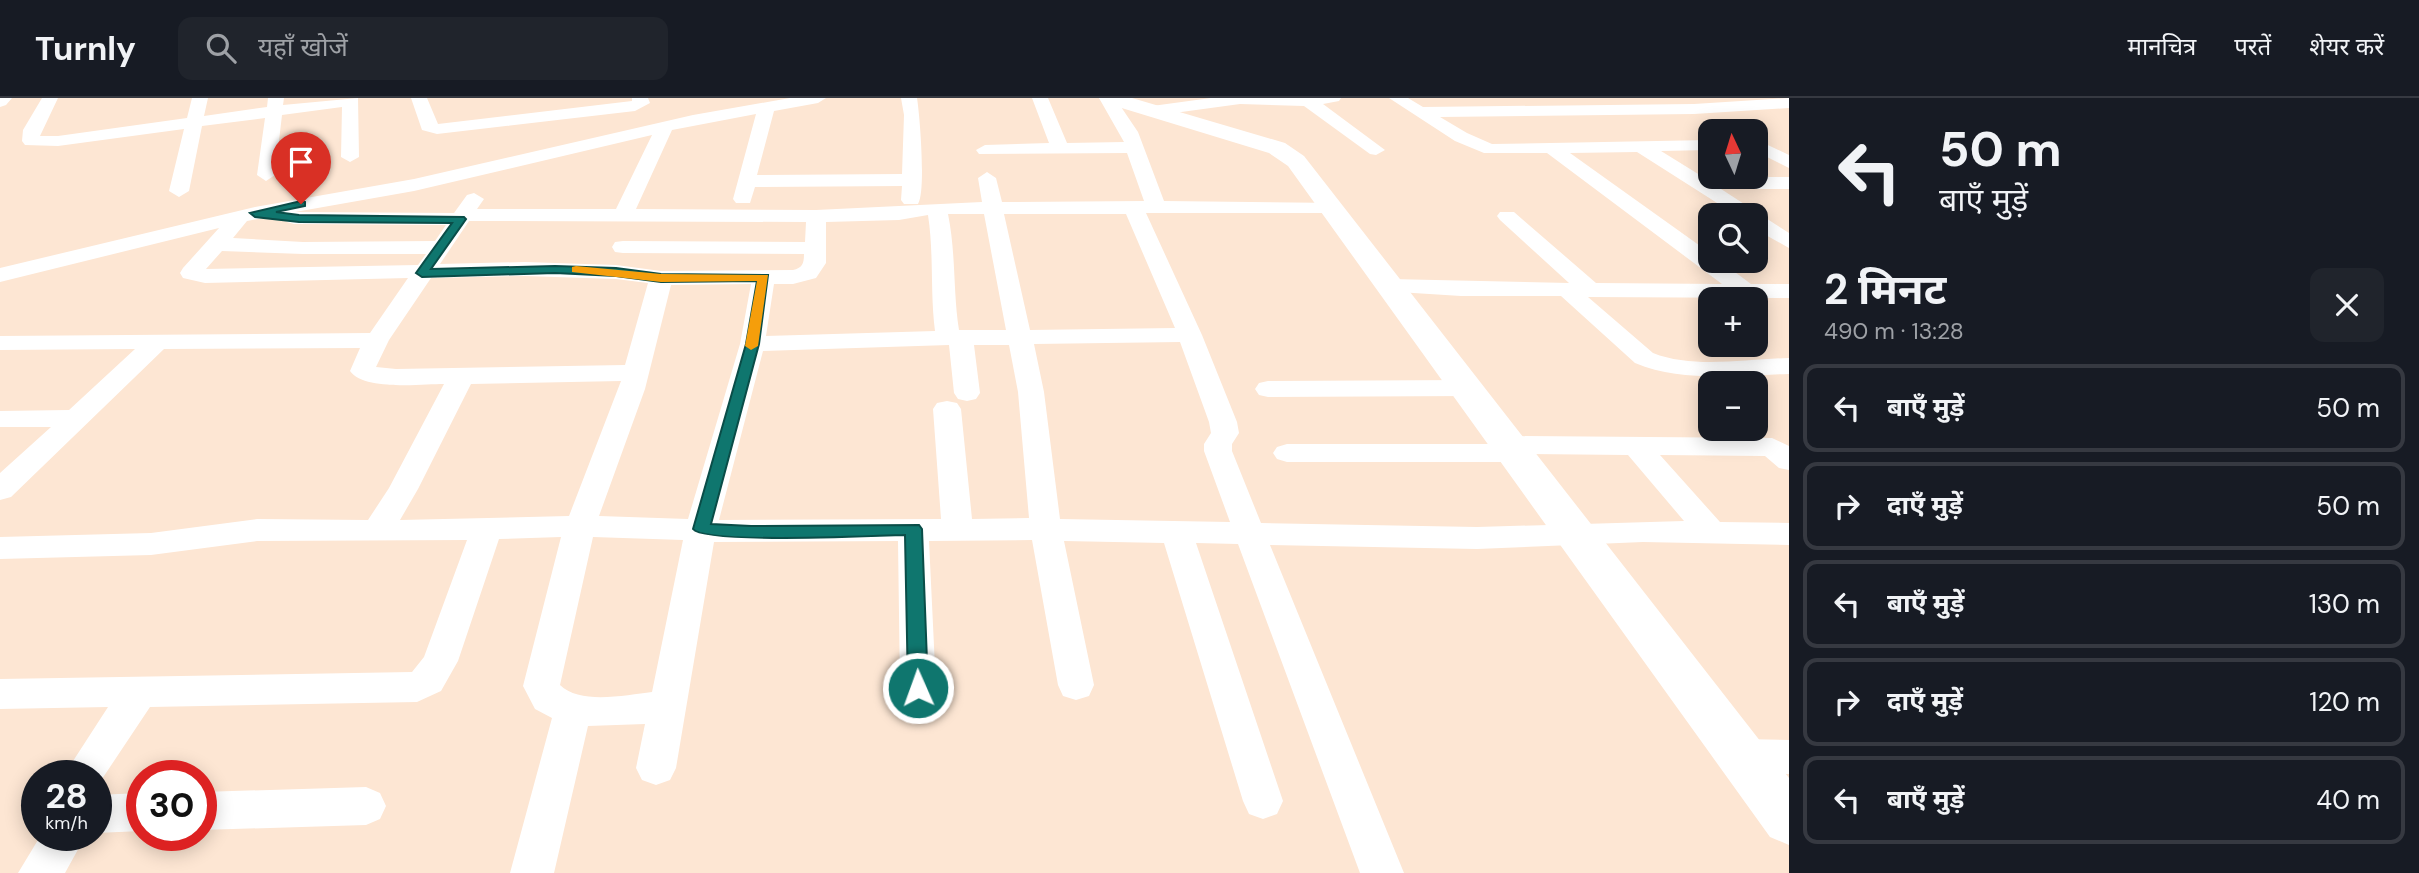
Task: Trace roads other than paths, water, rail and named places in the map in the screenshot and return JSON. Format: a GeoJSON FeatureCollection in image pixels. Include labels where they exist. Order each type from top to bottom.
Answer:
{"type":"FeatureCollection","features":[{"type":"Feature","properties":{"kind":"street"},"geometry":{"type":"LineString","coordinates":[[0,102],[4,98]]}},
{"type":"Feature","properties":{"kind":"street"},"geometry":{"type":"LineString","coordinates":[[50,98],[32,130],[31,141],[58,141],[196,122],[276,104],[350,99],[350,157]]}},
{"type":"Feature","properties":{"kind":"street"},"geometry":{"type":"LineString","coordinates":[[179,191],[200,98]]}},
{"type":"Feature","properties":{"kind":"street"},"geometry":{"type":"LineString","coordinates":[[419,98],[431,128],[445,129],[509,120],[574,105],[639,105],[642,103],[640,98]]}},
{"type":"Feature","properties":{"kind":"street"},"geometry":{"type":"LineString","coordinates":[[2,275],[248,215],[493,169],[664,128],[818,98]]}},
{"type":"Feature","properties":{"kind":"street"},"geometry":{"type":"LineString","coordinates":[[909,98],[912,115],[911,211]]}},
{"type":"Feature","properties":{"kind":"street"},"geometry":{"type":"LineString","coordinates":[[1040,98],[1060,148]]}},
{"type":"Feature","properties":{"kind":"street"},"geometry":{"type":"LineString","coordinates":[[1108,98],[1285,152],[1296,161],[1789,820]]}},
{"type":"Feature","properties":{"kind":"street"},"geometry":{"type":"LineString","coordinates":[[1108,98],[1129,132],[1156,206]]}},
{"type":"Feature","properties":{"kind":"street"},"geometry":{"type":"LineString","coordinates":[[1152,111],[1240,99],[1308,101],[1333,98]]}},
{"type":"Feature","properties":{"kind":"street"},"geometry":{"type":"LineString","coordinates":[[1397,98],[1461,137],[1486,148],[1698,145]]}},
{"type":"Feature","properties":{"kind":"street"},"geometry":{"type":"LineString","coordinates":[[1673,98],[1712,119]]}},
{"type":"Feature","properties":{"kind":"street"},"geometry":{"type":"LineString","coordinates":[[499,101],[509,120]]}},
{"type":"Feature","properties":{"kind":"street"},"geometry":{"type":"LineString","coordinates":[[1308,101],[1376,150]]}},
{"type":"Feature","properties":{"kind":"street"},"geometry":{"type":"LineString","coordinates":[[1422,112],[1694,109],[1789,103]]}},
{"type":"Feature","properties":{"kind":"street"},"geometry":{"type":"LineString","coordinates":[[266,176],[276,104]]}},
{"type":"Feature","properties":{"kind":"street"},"geometry":{"type":"LineString","coordinates":[[739,217],[767,106]]}},
{"type":"Feature","properties":{"kind":"street"},"geometry":{"type":"LineString","coordinates":[[624,215],[664,128]]}},
{"type":"Feature","properties":{"kind":"street"},"geometry":{"type":"LineString","coordinates":[[985,150],[1135,147]]}},
{"type":"Feature","properties":{"kind":"street"},"geometry":{"type":"LineString","coordinates":[[1642,147],[1698,182]]}},
{"type":"Feature","properties":{"kind":"street"},"geometry":{"type":"LineString","coordinates":[[1551,148],[1741,287]]}},
{"type":"Feature","properties":{"kind":"street"},"geometry":{"type":"LineString","coordinates":[[1768,151],[1789,162]]}},
{"type":"Feature","properties":{"kind":"street"},"geometry":{"type":"LineString","coordinates":[[493,169],[377,340],[363,371],[369,374],[462,375],[636,373]]}},
{"type":"Feature","properties":{"kind":"street"},"geometry":{"type":"LineString","coordinates":[[987,178],[1021,337],[1033,408],[1046,530],[1076,685]]}},
{"type":"Feature","properties":{"kind":"street"},"geometry":{"type":"LineString","coordinates":[[746,181],[912,180]]}},
{"type":"Feature","properties":{"kind":"street"},"geometry":{"type":"LineString","coordinates":[[1768,183],[1789,183]]}},
{"type":"Feature","properties":{"kind":"street"},"geometry":{"type":"LineString","coordinates":[[1708,189],[1730,203]]}},
{"type":"Feature","properties":{"kind":"street"},"geometry":{"type":"LineString","coordinates":[[1133,206],[1190,335],[1223,422],[1225,433],[1218,444],[1218,451],[1382,873]]}},
{"type":"Feature","properties":{"kind":"street"},"geometry":{"type":"LineString","coordinates":[[816,216],[815,262],[808,273],[793,277],[661,278],[616,272],[555,269],[205,276],[191,273],[248,215],[299,219],[624,215],[739,217],[816,216],[937,208],[1331,207]]}},
{"type":"Feature","properties":{"kind":"street"},"geometry":{"type":"LineString","coordinates":[[937,208],[943,242],[942,293],[954,338],[957,529]]}},
{"type":"Feature","properties":{"kind":"street"},"geometry":{"type":"LineString","coordinates":[[1507,216],[1644,358],[1655,364],[1789,366]]}},
{"type":"Feature","properties":{"kind":"street"},"geometry":{"type":"LineString","coordinates":[[1768,228],[1786,239]]}},
{"type":"Feature","properties":{"kind":"street"},"geometry":{"type":"LineString","coordinates":[[1768,240],[1786,239]]}},
{"type":"Feature","properties":{"kind":"street"},"geometry":{"type":"LineString","coordinates":[[1678,240],[1698,241]]}},
{"type":"Feature","properties":{"kind":"street"},"geometry":{"type":"LineString","coordinates":[[218,244],[303,248],[441,247]]}},
{"type":"Feature","properties":{"kind":"street"},"geometry":{"type":"LineString","coordinates":[[623,247],[815,248]]}},
{"type":"Feature","properties":{"kind":"street"},"geometry":{"type":"LineString","coordinates":[[656,768],[701,529],[752,344],[764,277]]}},
{"type":"Feature","properties":{"kind":"street"},"geometry":{"type":"LineString","coordinates":[[661,278],[636,373],[580,526],[541,686],[543,695],[552,704],[573,712],[667,706]]}},
{"type":"Feature","properties":{"kind":"street"},"geometry":{"type":"LineString","coordinates":[[1390,286],[1698,290]]}},
{"type":"Feature","properties":{"kind":"street"},"geometry":{"type":"LineString","coordinates":[[752,344],[1190,335]]}},
{"type":"Feature","properties":{"kind":"street"},"geometry":{"type":"LineString","coordinates":[[0,343],[377,340]]}},
{"type":"Feature","properties":{"kind":"street"},"geometry":{"type":"LineString","coordinates":[[0,490],[158,341]]}},
{"type":"Feature","properties":{"kind":"street"},"geometry":{"type":"LineString","coordinates":[[377,531],[403,489],[462,375]]}},
{"type":"Feature","properties":{"kind":"street"},"geometry":{"type":"LineString","coordinates":[[1268,389],[1467,388]]}},
{"type":"Feature","properties":{"kind":"street"},"geometry":{"type":"LineString","coordinates":[[0,419],[78,418]]}},
{"type":"Feature","properties":{"kind":"street"},"geometry":{"type":"LineString","coordinates":[[1287,453],[1783,446]]}},
{"type":"Feature","properties":{"kind":"street"},"geometry":{"type":"LineString","coordinates":[[1637,447],[1712,533]]}},
{"type":"Feature","properties":{"kind":"street"},"geometry":{"type":"LineString","coordinates":[[0,548],[151,544],[257,530],[485,530],[580,526],[751,532],[957,529],[1476,538],[1643,531],[1789,534]]}},
{"type":"Feature","properties":{"kind":"street"},"geometry":{"type":"LineString","coordinates":[[913,529],[918,688]]}},
{"type":"Feature","properties":{"kind":"street"},"geometry":{"type":"LineString","coordinates":[[0,694],[417,687],[428,681],[440,662],[485,530]]}},
{"type":"Feature","properties":{"kind":"street"},"geometry":{"type":"LineString","coordinates":[[1177,534],[1264,801]]}},
{"type":"Feature","properties":{"kind":"street"},"geometry":{"type":"LineString","coordinates":[[94,760],[139,692]]}},
{"type":"Feature","properties":{"kind":"street"},"geometry":{"type":"LineString","coordinates":[[532,873],[573,712]]}},
{"type":"Feature","properties":{"kind":"street"},"geometry":{"type":"LineString","coordinates":[[1741,756],[1789,757]]}},
{"type":"Feature","properties":{"kind":"street"},"geometry":{"type":"LineString","coordinates":[[217,811],[366,806]]}},
{"type":"Feature","properties":{"kind":"street"},"geometry":{"type":"LineString","coordinates":[[40,873],[54,851]]}}]}
